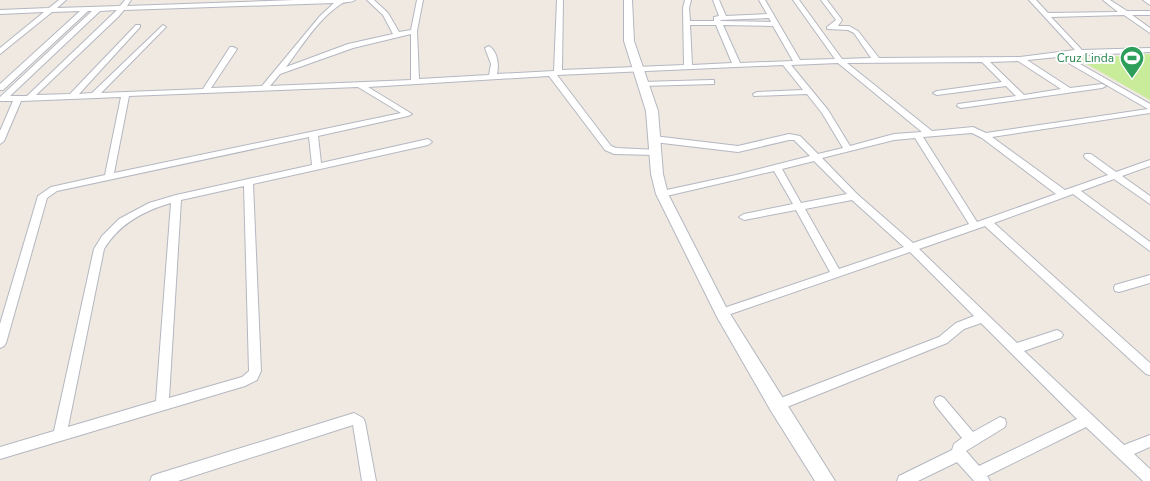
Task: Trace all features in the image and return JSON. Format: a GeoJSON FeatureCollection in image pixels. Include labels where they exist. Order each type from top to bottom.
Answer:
{"type":"FeatureCollection","features":[{"type":"Feature","properties":{"kind":"street"},"geometry":{"type":"LineString","coordinates":[[0,52],[63,0]]}},
{"type":"Feature","properties":{"kind":"street"},"geometry":{"type":"LineString","coordinates":[[30,97],[99,33],[128,0]]}},
{"type":"Feature","properties":{"kind":"street"},"geometry":{"type":"LineString","coordinates":[[0,12],[352,0]]}},
{"type":"Feature","properties":{"kind":"street"},"geometry":{"type":"LineString","coordinates":[[370,0],[386,14],[397,34]]}},
{"type":"Feature","properties":{"kind":"street"},"geometry":{"type":"LineString","coordinates":[[415,82],[414,31],[420,0]]}},
{"type":"Feature","properties":{"kind":"street"},"geometry":{"type":"LineString","coordinates":[[560,0],[555,73],[608,148],[614,151],[654,146],[738,149],[793,136],[1087,420],[1150,478]]}},
{"type":"Feature","properties":{"kind":"street"},"geometry":{"type":"LineString","coordinates":[[628,0],[629,41],[652,111],[654,146],[662,194],[722,314],[777,406],[826,481]]}},
{"type":"Feature","properties":{"kind":"street"},"geometry":{"type":"LineString","coordinates":[[688,0],[686,23],[688,68]]}},
{"type":"Feature","properties":{"kind":"street"},"geometry":{"type":"LineString","coordinates":[[716,0],[723,16]]}},
{"type":"Feature","properties":{"kind":"street"},"geometry":{"type":"LineString","coordinates":[[762,0],[798,63]]}},
{"type":"Feature","properties":{"kind":"street"},"geometry":{"type":"LineString","coordinates":[[796,0],[840,61],[929,133]]}},
{"type":"Feature","properties":{"kind":"street"},"geometry":{"type":"LineString","coordinates":[[824,0],[839,20],[832,28]]}},
{"type":"Feature","properties":{"kind":"street"},"geometry":{"type":"LineString","coordinates":[[1032,0],[1080,52]]}},
{"type":"Feature","properties":{"kind":"street"},"geometry":{"type":"LineString","coordinates":[[1106,0],[1150,31]]}},
{"type":"Feature","properties":{"kind":"street"},"geometry":{"type":"LineString","coordinates":[[1146,0],[1150,3]]}},
{"type":"Feature","properties":{"kind":"street"},"geometry":{"type":"LineString","coordinates":[[264,89],[322,17],[340,1]]}},
{"type":"Feature","properties":{"kind":"street"},"geometry":{"type":"LineString","coordinates":[[1,99],[99,8]]}},
{"type":"Feature","properties":{"kind":"street"},"geometry":{"type":"LineString","coordinates":[[0,88],[86,9]]}},
{"type":"Feature","properties":{"kind":"street"},"geometry":{"type":"LineString","coordinates":[[1046,14],[1127,15],[1150,13]]}},
{"type":"Feature","properties":{"kind":"street"},"geometry":{"type":"LineString","coordinates":[[737,65],[716,18],[723,16],[771,16]]}},
{"type":"Feature","properties":{"kind":"street"},"geometry":{"type":"LineString","coordinates":[[686,23],[777,24]]}},
{"type":"Feature","properties":{"kind":"street"},"geometry":{"type":"LineString","coordinates":[[73,95],[138,26]]}},
{"type":"Feature","properties":{"kind":"street"},"geometry":{"type":"LineString","coordinates":[[95,94],[163,27]]}},
{"type":"Feature","properties":{"kind":"street"},"geometry":{"type":"LineString","coordinates":[[818,31],[832,28],[848,28],[856,32],[876,60]]}},
{"type":"Feature","properties":{"kind":"street"},"geometry":{"type":"LineString","coordinates":[[276,73],[351,46],[414,31]]}},
{"type":"Feature","properties":{"kind":"street"},"geometry":{"type":"LineString","coordinates":[[489,48],[495,64],[492,78]]}},
{"type":"Feature","properties":{"kind":"street"},"geometry":{"type":"LineString","coordinates":[[206,90],[233,49]]}},
{"type":"Feature","properties":{"kind":"street"},"geometry":{"type":"LineString","coordinates":[[1,99],[360,85],[555,73],[785,63],[1020,59],[1080,52],[1150,50]]}},
{"type":"Feature","properties":{"kind":"street"},"geometry":{"type":"LineString","coordinates":[[1060,55],[1150,109]]}},
{"type":"Feature","properties":{"kind":"street"},"geometry":{"type":"LineString","coordinates":[[1020,59],[1069,91]]}},
{"type":"Feature","properties":{"kind":"street"},"geometry":{"type":"LineString","coordinates":[[983,60],[1023,98]]}},
{"type":"Feature","properties":{"kind":"street"},"geometry":{"type":"LineString","coordinates":[[785,63],[810,92],[839,132],[848,149]]}},
{"type":"Feature","properties":{"kind":"street"},"geometry":{"type":"LineString","coordinates":[[642,84],[711,82]]}},
{"type":"Feature","properties":{"kind":"street"},"geometry":{"type":"LineString","coordinates":[[937,93],[1008,83]]}},
{"type":"Feature","properties":{"kind":"street"},"geometry":{"type":"LineString","coordinates":[[0,343],[43,196],[54,189],[408,114],[360,85]]}},
{"type":"Feature","properties":{"kind":"street"},"geometry":{"type":"LineString","coordinates":[[961,106],[1102,86]]}},
{"type":"Feature","properties":{"kind":"street"},"geometry":{"type":"LineString","coordinates":[[757,94],[810,92]]}},
{"type":"Feature","properties":{"kind":"street"},"geometry":{"type":"LineString","coordinates":[[109,177],[126,93]]}},
{"type":"Feature","properties":{"kind":"street"},"geometry":{"type":"LineString","coordinates":[[0,140],[18,98]]}},
{"type":"Feature","properties":{"kind":"street"},"geometry":{"type":"LineString","coordinates":[[985,136],[1150,109]]}},
{"type":"Feature","properties":{"kind":"street"},"geometry":{"type":"LineString","coordinates":[[662,194],[777,168],[874,142],[917,134],[973,130],[985,136],[1150,247]]}},
{"type":"Feature","properties":{"kind":"street"},"geometry":{"type":"LineString","coordinates":[[313,133],[317,167]]}},
{"type":"Feature","properties":{"kind":"street"},"geometry":{"type":"LineString","coordinates":[[917,134],[975,226]]}},
{"type":"Feature","properties":{"kind":"street"},"geometry":{"type":"LineString","coordinates":[[60,435],[99,249],[112,230],[122,220],[151,205],[176,198],[428,142]]}},
{"type":"Feature","properties":{"kind":"street"},"geometry":{"type":"LineString","coordinates":[[1088,156],[1150,201]]}},
{"type":"Feature","properties":{"kind":"street"},"geometry":{"type":"LineString","coordinates":[[722,314],[1150,163]]}},
{"type":"Feature","properties":{"kind":"street"},"geometry":{"type":"LineString","coordinates":[[777,168],[836,273]]}},
{"type":"Feature","properties":{"kind":"street"},"geometry":{"type":"LineString","coordinates":[[0,453],[245,381],[253,376],[255,371],[248,182]]}},
{"type":"Feature","properties":{"kind":"street"},"geometry":{"type":"LineString","coordinates":[[744,217],[854,196]]}},
{"type":"Feature","properties":{"kind":"street"},"geometry":{"type":"LineString","coordinates":[[162,405],[176,198]]}},
{"type":"Feature","properties":{"kind":"street"},"geometry":{"type":"LineString","coordinates":[[987,222],[1150,370]]}},
{"type":"Feature","properties":{"kind":"street"},"geometry":{"type":"LineString","coordinates":[[1119,288],[1150,279]]}},
{"type":"Feature","properties":{"kind":"street"},"geometry":{"type":"LineString","coordinates":[[777,406],[944,340],[960,326],[982,318]]}},
{"type":"Feature","properties":{"kind":"street"},"geometry":{"type":"LineString","coordinates":[[1015,349],[1057,335]]}},
{"type":"Feature","properties":{"kind":"street"},"geometry":{"type":"LineString","coordinates":[[940,402],[971,439]]}},
{"type":"Feature","properties":{"kind":"street"},"geometry":{"type":"LineString","coordinates":[[157,481],[354,419],[359,422],[369,481]]}},
{"type":"Feature","properties":{"kind":"street"},"geometry":{"type":"LineString","coordinates":[[1000,423],[959,448],[959,454],[980,477],[1087,420]]}},
{"type":"Feature","properties":{"kind":"street"},"geometry":{"type":"LineString","coordinates":[[1123,452],[1150,441]]}},
{"type":"Feature","properties":{"kind":"street"},"geometry":{"type":"LineString","coordinates":[[904,481],[959,454]]}},
{"type":"Feature","properties":{"kind":"green space","name":"Cruz Linda"},"geometry":{"type":"Polygon","coordinates":[[[1150,54],[1150,100],[1078,59],[1150,54]]]}},
{"type":"Feature","properties":{"kind":"place","name":"Cruz Linda"},"geometry":{"type":"Point","coordinates":[1132,79]}}]}
